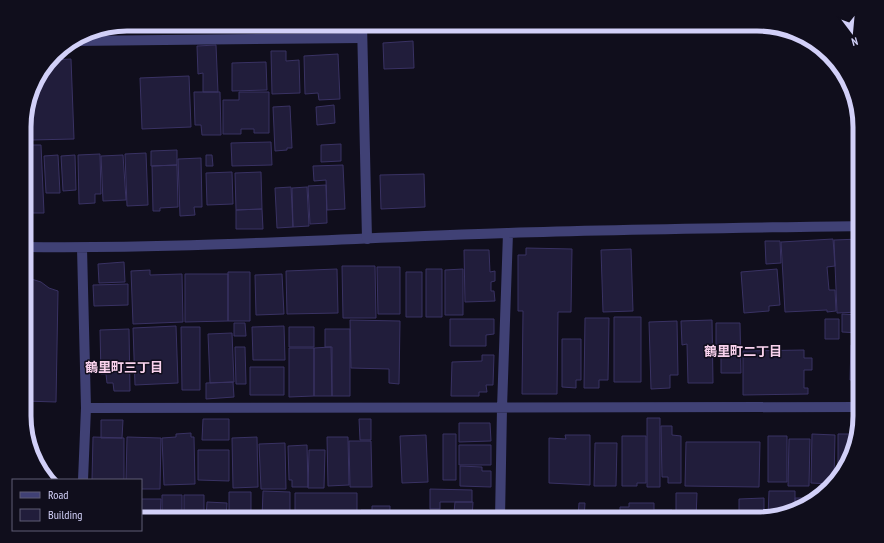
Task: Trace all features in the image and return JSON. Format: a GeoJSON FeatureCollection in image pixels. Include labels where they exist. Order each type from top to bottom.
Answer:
{"type":"FeatureCollection","features":[{"type":"Feature","properties":{"kind":"street"},"geometry":{"type":"LineString","coordinates":[[362,31],[367,239]]}},
{"type":"Feature","properties":{"kind":"street"},"geometry":{"type":"LineString","coordinates":[[85,41],[362,38]]}},
{"type":"Feature","properties":{"kind":"street"},"geometry":{"type":"LineString","coordinates":[[31,247],[82,248],[508,233],[853,226]]}},
{"type":"Feature","properties":{"kind":"street"},"geometry":{"type":"LineString","coordinates":[[500,512],[508,233]]}},
{"type":"Feature","properties":{"kind":"street"},"geometry":{"type":"LineString","coordinates":[[82,248],[86,408],[83,479]]}},
{"type":"Feature","properties":{"kind":"street"},"geometry":{"type":"LineString","coordinates":[[86,408],[853,407]]}},
{"type":"Feature","properties":{"kind":"building"},"geometry":{"type":"Polygon","coordinates":[[[413,41],[414,68],[384,69],[383,43],[413,41]]]}},
{"type":"Feature","properties":{"kind":"building"},"geometry":{"type":"Polygon","coordinates":[[[216,45],[218,92],[203,92],[203,73],[198,74],[197,46],[216,45]]]}},
{"type":"Feature","properties":{"kind":"building"},"geometry":{"type":"Polygon","coordinates":[[[271,51],[286,51],[286,61],[299,60],[300,93],[272,94],[271,51]]]}},
{"type":"Feature","properties":{"kind":"building"},"geometry":{"type":"Polygon","coordinates":[[[338,54],[340,99],[319,100],[318,93],[305,94],[304,56],[338,54]]]}},
{"type":"Feature","properties":{"kind":"building"},"geometry":{"type":"Polygon","coordinates":[[[71,59],[74,139],[31,140],[32,115],[38,90],[58,60],[71,59]]]}},
{"type":"Feature","properties":{"kind":"building"},"geometry":{"type":"Polygon","coordinates":[[[266,62],[267,90],[232,91],[232,63],[266,62]]]}},
{"type":"Feature","properties":{"kind":"building"},"geometry":{"type":"Polygon","coordinates":[[[189,76],[191,127],[142,129],[140,78],[189,76]]]}},
{"type":"Feature","properties":{"kind":"building"},"geometry":{"type":"Polygon","coordinates":[[[194,92],[220,92],[221,135],[202,135],[201,125],[195,125],[194,92]]]}},
{"type":"Feature","properties":{"kind":"building"},"geometry":{"type":"Polygon","coordinates":[[[239,92],[269,92],[269,133],[254,133],[254,129],[241,129],[241,134],[223,134],[223,100],[239,100],[239,92]]]}},
{"type":"Feature","properties":{"kind":"building"},"geometry":{"type":"Polygon","coordinates":[[[334,105],[335,123],[317,125],[316,107],[334,105]]]}},
{"type":"Feature","properties":{"kind":"building"},"geometry":{"type":"Polygon","coordinates":[[[290,106],[292,148],[275,151],[273,107],[290,106]]]}},
{"type":"Feature","properties":{"kind":"building"},"geometry":{"type":"Polygon","coordinates":[[[271,142],[272,165],[232,166],[231,143],[271,142]]]}},
{"type":"Feature","properties":{"kind":"building"},"geometry":{"type":"Polygon","coordinates":[[[341,144],[341,161],[321,162],[321,145],[341,144]]]}},
{"type":"Feature","properties":{"kind":"building"},"geometry":{"type":"Polygon","coordinates":[[[31,145],[41,145],[44,213],[31,213],[31,145]]]}},
{"type":"Feature","properties":{"kind":"building"},"geometry":{"type":"Polygon","coordinates":[[[177,150],[177,165],[151,166],[151,151],[177,150]]]}},
{"type":"Feature","properties":{"kind":"building"},"geometry":{"type":"Polygon","coordinates":[[[146,153],[148,205],[127,206],[125,154],[146,153]]]}},
{"type":"Feature","properties":{"kind":"building"},"geometry":{"type":"Polygon","coordinates":[[[100,154],[101,194],[95,194],[95,203],[79,204],[78,155],[100,154]]]}},
{"type":"Feature","properties":{"kind":"building"},"geometry":{"type":"Polygon","coordinates":[[[58,155],[60,193],[46,193],[44,156],[58,155]]]}},
{"type":"Feature","properties":{"kind":"building"},"geometry":{"type":"Polygon","coordinates":[[[75,155],[76,190],[63,191],[61,156],[75,155]]]}},
{"type":"Feature","properties":{"kind":"building"},"geometry":{"type":"Polygon","coordinates":[[[123,155],[126,200],[103,201],[101,156],[123,155]]]}},
{"type":"Feature","properties":{"kind":"building"},"geometry":{"type":"Polygon","coordinates":[[[206,155],[212,155],[213,166],[206,166],[206,155]]]}},
{"type":"Feature","properties":{"kind":"building"},"geometry":{"type":"Polygon","coordinates":[[[201,158],[202,207],[194,207],[195,215],[180,216],[178,159],[201,158]]]}},
{"type":"Feature","properties":{"kind":"building"},"geometry":{"type":"Polygon","coordinates":[[[177,165],[178,207],[160,208],[160,211],[153,211],[152,166],[177,165]]]}},
{"type":"Feature","properties":{"kind":"building"},"geometry":{"type":"Polygon","coordinates":[[[343,165],[345,209],[327,210],[326,180],[314,181],[313,166],[343,165]]]}},
{"type":"Feature","properties":{"kind":"building"},"geometry":{"type":"Polygon","coordinates":[[[232,172],[233,204],[207,205],[206,173],[232,172]]]}},
{"type":"Feature","properties":{"kind":"building"},"geometry":{"type":"Polygon","coordinates":[[[261,172],[262,209],[236,210],[235,173],[261,172]]]}},
{"type":"Feature","properties":{"kind":"building"},"geometry":{"type":"Polygon","coordinates":[[[424,174],[425,207],[381,209],[380,175],[424,174]]]}},
{"type":"Feature","properties":{"kind":"building"},"geometry":{"type":"Polygon","coordinates":[[[326,185],[327,223],[310,224],[308,186],[326,185]]]}},
{"type":"Feature","properties":{"kind":"building"},"geometry":{"type":"Polygon","coordinates":[[[291,187],[293,227],[277,228],[275,188],[291,187]]]}},
{"type":"Feature","properties":{"kind":"building"},"geometry":{"type":"Polygon","coordinates":[[[307,187],[309,226],[293,227],[292,188],[307,187]]]}},
{"type":"Feature","properties":{"kind":"building"},"geometry":{"type":"Polygon","coordinates":[[[262,209],[263,229],[236,229],[236,210],[262,209]]]}},
{"type":"Feature","properties":{"kind":"building"},"geometry":{"type":"Polygon","coordinates":[[[833,239],[835,266],[827,267],[829,290],[835,290],[836,311],[785,312],[781,242],[833,239]]]}},
{"type":"Feature","properties":{"kind":"building"},"geometry":{"type":"Polygon","coordinates":[[[853,239],[853,312],[837,313],[834,240],[853,239]]]}},
{"type":"Feature","properties":{"kind":"building"},"geometry":{"type":"Polygon","coordinates":[[[765,241],[780,241],[781,263],[766,264],[765,241]]]}},
{"type":"Feature","properties":{"kind":"building"},"geometry":{"type":"Polygon","coordinates":[[[526,248],[572,249],[571,312],[558,312],[557,394],[522,394],[523,311],[518,311],[518,255],[526,255],[526,248]]]}},
{"type":"Feature","properties":{"kind":"building"},"geometry":{"type":"Polygon","coordinates":[[[631,249],[633,311],[603,312],[601,250],[631,249]]]}},
{"type":"Feature","properties":{"kind":"building"},"geometry":{"type":"Polygon","coordinates":[[[464,250],[489,250],[490,272],[495,271],[495,281],[491,282],[491,291],[494,291],[495,301],[465,302],[464,250]]]}},
{"type":"Feature","properties":{"kind":"building"},"geometry":{"type":"Polygon","coordinates":[[[124,262],[125,282],[99,283],[98,264],[124,262]]]}},
{"type":"Feature","properties":{"kind":"building"},"geometry":{"type":"Polygon","coordinates":[[[342,266],[375,266],[376,318],[343,318],[342,266]]]}},
{"type":"Feature","properties":{"kind":"building"},"geometry":{"type":"Polygon","coordinates":[[[377,267],[400,267],[400,314],[378,314],[377,267]]]}},
{"type":"Feature","properties":{"kind":"building"},"geometry":{"type":"Polygon","coordinates":[[[337,269],[338,313],[287,314],[286,271],[337,269]]]}},
{"type":"Feature","properties":{"kind":"building"},"geometry":{"type":"Polygon","coordinates":[[[426,269],[442,269],[442,317],[426,317],[426,269]]]}},
{"type":"Feature","properties":{"kind":"building"},"geometry":{"type":"Polygon","coordinates":[[[463,269],[463,315],[445,315],[445,270],[463,269]]]}},
{"type":"Feature","properties":{"kind":"building"},"geometry":{"type":"Polygon","coordinates":[[[777,269],[780,305],[769,306],[769,311],[744,313],[741,272],[777,269]]]}},
{"type":"Feature","properties":{"kind":"building"},"geometry":{"type":"Polygon","coordinates":[[[150,270],[150,275],[182,274],[183,322],[133,324],[131,271],[150,270]]]}},
{"type":"Feature","properties":{"kind":"building"},"geometry":{"type":"Polygon","coordinates":[[[228,272],[250,272],[250,321],[228,321],[228,272]]]}},
{"type":"Feature","properties":{"kind":"building"},"geometry":{"type":"Polygon","coordinates":[[[406,272],[422,272],[422,317],[406,317],[406,272]]]}},
{"type":"Feature","properties":{"kind":"building"},"geometry":{"type":"Polygon","coordinates":[[[185,274],[228,274],[228,321],[185,322],[185,274]]]}},
{"type":"Feature","properties":{"kind":"building"},"geometry":{"type":"Polygon","coordinates":[[[282,274],[284,314],[256,315],[255,275],[282,274]]]}},
{"type":"Feature","properties":{"kind":"building"},"geometry":{"type":"Polygon","coordinates":[[[31,279],[41,282],[49,288],[58,291],[56,402],[31,401],[31,279]]]}},
{"type":"Feature","properties":{"kind":"building"},"geometry":{"type":"Polygon","coordinates":[[[128,284],[128,305],[94,306],[93,285],[128,284]]]}},
{"type":"Feature","properties":{"kind":"building"},"geometry":{"type":"Polygon","coordinates":[[[842,314],[853,315],[853,333],[842,332],[842,314]]]}},
{"type":"Feature","properties":{"kind":"building"},"geometry":{"type":"Polygon","coordinates":[[[614,317],[641,317],[641,382],[614,382],[614,317]]]}},
{"type":"Feature","properties":{"kind":"building"},"geometry":{"type":"Polygon","coordinates":[[[585,318],[609,318],[608,380],[599,380],[599,388],[584,388],[585,318]]]}},
{"type":"Feature","properties":{"kind":"building"},"geometry":{"type":"Polygon","coordinates":[[[450,319],[494,319],[494,334],[486,335],[486,346],[450,346],[450,319]]]}},
{"type":"Feature","properties":{"kind":"building"},"geometry":{"type":"Polygon","coordinates":[[[825,319],[839,319],[839,339],[825,339],[825,319]]]}},
{"type":"Feature","properties":{"kind":"building"},"geometry":{"type":"Polygon","coordinates":[[[350,320],[400,321],[399,384],[389,383],[389,369],[351,368],[350,320]]]}},
{"type":"Feature","properties":{"kind":"building"},"geometry":{"type":"Polygon","coordinates":[[[712,320],[713,383],[688,383],[687,344],[682,345],[681,321],[712,320]]]}},
{"type":"Feature","properties":{"kind":"building"},"geometry":{"type":"Polygon","coordinates":[[[677,321],[678,375],[670,375],[670,388],[651,389],[649,322],[677,321]]]}},
{"type":"Feature","properties":{"kind":"building"},"geometry":{"type":"Polygon","coordinates":[[[234,323],[245,323],[246,336],[234,336],[234,323]]]}},
{"type":"Feature","properties":{"kind":"building"},"geometry":{"type":"Polygon","coordinates":[[[716,323],[740,323],[741,373],[721,373],[721,353],[716,353],[716,323]]]}},
{"type":"Feature","properties":{"kind":"building"},"geometry":{"type":"Polygon","coordinates":[[[176,326],[178,383],[135,385],[133,328],[176,326]]]}},
{"type":"Feature","properties":{"kind":"building"},"geometry":{"type":"Polygon","coordinates":[[[284,326],[285,360],[253,360],[252,327],[284,326]]]}},
{"type":"Feature","properties":{"kind":"building"},"geometry":{"type":"Polygon","coordinates":[[[181,327],[200,327],[200,390],[182,390],[181,327]]]}},
{"type":"Feature","properties":{"kind":"building"},"geometry":{"type":"Polygon","coordinates":[[[289,327],[314,327],[314,347],[289,347],[289,327]]]}},
{"type":"Feature","properties":{"kind":"building"},"geometry":{"type":"Polygon","coordinates":[[[129,329],[130,391],[114,391],[113,383],[107,383],[106,374],[101,374],[100,330],[129,329]]]}},
{"type":"Feature","properties":{"kind":"building"},"geometry":{"type":"Polygon","coordinates":[[[325,329],[350,329],[350,396],[332,396],[332,347],[325,347],[325,329]]]}},
{"type":"Feature","properties":{"kind":"building"},"geometry":{"type":"Polygon","coordinates":[[[232,333],[234,382],[210,383],[208,334],[232,333]]]}},
{"type":"Feature","properties":{"kind":"building"},"geometry":{"type":"Polygon","coordinates":[[[562,339],[581,339],[581,380],[576,380],[576,388],[562,387],[562,339]]]}},
{"type":"Feature","properties":{"kind":"building"},"geometry":{"type":"Polygon","coordinates":[[[851,345],[853,345],[853,380],[850,380],[851,345]]]}},
{"type":"Feature","properties":{"kind":"building"},"geometry":{"type":"Polygon","coordinates":[[[235,347],[245,347],[246,384],[236,384],[235,347]]]}},
{"type":"Feature","properties":{"kind":"building"},"geometry":{"type":"Polygon","coordinates":[[[331,347],[332,396],[314,396],[314,348],[331,347]]]}},
{"type":"Feature","properties":{"kind":"building"},"geometry":{"type":"Polygon","coordinates":[[[289,348],[314,348],[314,396],[289,397],[289,348]]]}},
{"type":"Feature","properties":{"kind":"building"},"geometry":{"type":"Polygon","coordinates":[[[804,350],[804,358],[812,358],[812,370],[804,370],[804,388],[808,388],[808,394],[743,395],[743,351],[804,350]]]}},
{"type":"Feature","properties":{"kind":"building"},"geometry":{"type":"Polygon","coordinates":[[[482,355],[494,355],[493,385],[486,385],[487,392],[479,392],[479,396],[451,396],[452,362],[482,361],[482,355]]]}},
{"type":"Feature","properties":{"kind":"building"},"geometry":{"type":"Polygon","coordinates":[[[250,367],[284,367],[284,395],[250,395],[250,367]]]}},
{"type":"Feature","properties":{"kind":"building"},"geometry":{"type":"Polygon","coordinates":[[[233,382],[234,397],[206,399],[206,383],[233,382]]]}},
{"type":"Feature","properties":{"kind":"building"},"geometry":{"type":"Polygon","coordinates":[[[647,418],[660,418],[660,487],[647,487],[647,418]]]}},
{"type":"Feature","properties":{"kind":"building"},"geometry":{"type":"Polygon","coordinates":[[[203,419],[229,419],[229,440],[202,440],[203,419]]]}},
{"type":"Feature","properties":{"kind":"building"},"geometry":{"type":"Polygon","coordinates":[[[359,419],[371,419],[371,440],[360,440],[359,419]]]}},
{"type":"Feature","properties":{"kind":"building"},"geometry":{"type":"Polygon","coordinates":[[[101,420],[123,420],[122,438],[101,438],[101,420]]]}},
{"type":"Feature","properties":{"kind":"building"},"geometry":{"type":"Polygon","coordinates":[[[459,423],[490,423],[491,441],[459,442],[459,423]]]}},
{"type":"Feature","properties":{"kind":"building"},"geometry":{"type":"Polygon","coordinates":[[[661,426],[672,426],[672,435],[681,436],[681,483],[668,483],[668,477],[662,477],[661,426]]]}},
{"type":"Feature","properties":{"kind":"building"},"geometry":{"type":"Polygon","coordinates":[[[191,433],[191,437],[194,437],[195,484],[164,485],[162,438],[176,437],[176,434],[191,433]]]}},
{"type":"Feature","properties":{"kind":"building"},"geometry":{"type":"Polygon","coordinates":[[[443,434],[456,434],[456,480],[443,480],[443,434]]]}},
{"type":"Feature","properties":{"kind":"building"},"geometry":{"type":"Polygon","coordinates":[[[812,434],[835,435],[834,472],[825,484],[811,483],[812,434]]]}},
{"type":"Feature","properties":{"kind":"building"},"geometry":{"type":"Polygon","coordinates":[[[838,434],[851,434],[848,447],[838,467],[838,434]]]}},
{"type":"Feature","properties":{"kind":"building"},"geometry":{"type":"Polygon","coordinates":[[[426,435],[428,482],[402,483],[400,436],[426,435]]]}},
{"type":"Feature","properties":{"kind":"building"},"geometry":{"type":"Polygon","coordinates":[[[565,435],[590,435],[590,485],[549,483],[549,438],[566,439],[565,435]]]}},
{"type":"Feature","properties":{"kind":"building"},"geometry":{"type":"Polygon","coordinates":[[[622,436],[646,436],[646,483],[637,483],[637,486],[622,486],[622,436]]]}},
{"type":"Feature","properties":{"kind":"building"},"geometry":{"type":"Polygon","coordinates":[[[768,436],[787,436],[787,482],[768,482],[768,436]]]}},
{"type":"Feature","properties":{"kind":"building"},"geometry":{"type":"Polygon","coordinates":[[[93,437],[124,438],[124,479],[92,479],[93,437]]]}},
{"type":"Feature","properties":{"kind":"building"},"geometry":{"type":"Polygon","coordinates":[[[127,437],[161,438],[160,489],[142,489],[142,479],[126,479],[127,437]]]}},
{"type":"Feature","properties":{"kind":"building"},"geometry":{"type":"Polygon","coordinates":[[[257,437],[258,487],[233,488],[232,438],[257,437]]]}},
{"type":"Feature","properties":{"kind":"building"},"geometry":{"type":"Polygon","coordinates":[[[327,437],[348,437],[349,485],[328,486],[327,437]]]}},
{"type":"Feature","properties":{"kind":"building"},"geometry":{"type":"Polygon","coordinates":[[[789,439],[810,439],[809,486],[788,486],[789,439]]]}},
{"type":"Feature","properties":{"kind":"building"},"geometry":{"type":"Polygon","coordinates":[[[349,441],[371,441],[372,487],[350,487],[349,441]]]}},
{"type":"Feature","properties":{"kind":"building"},"geometry":{"type":"Polygon","coordinates":[[[686,442],[760,442],[759,487],[685,486],[686,442]]]}},
{"type":"Feature","properties":{"kind":"building"},"geometry":{"type":"Polygon","coordinates":[[[285,443],[286,489],[261,489],[259,444],[285,443]]]}},
{"type":"Feature","properties":{"kind":"building"},"geometry":{"type":"Polygon","coordinates":[[[595,443],[617,443],[616,486],[594,486],[595,443]]]}},
{"type":"Feature","properties":{"kind":"building"},"geometry":{"type":"Polygon","coordinates":[[[307,445],[308,487],[292,487],[292,480],[289,480],[288,446],[307,445]]]}},
{"type":"Feature","properties":{"kind":"building"},"geometry":{"type":"Polygon","coordinates":[[[459,445],[491,445],[491,465],[459,465],[459,445]]]}},
{"type":"Feature","properties":{"kind":"building"},"geometry":{"type":"Polygon","coordinates":[[[198,450],[229,450],[229,481],[198,480],[198,450]]]}},
{"type":"Feature","properties":{"kind":"building"},"geometry":{"type":"Polygon","coordinates":[[[309,450],[325,450],[324,488],[308,488],[309,450]]]}},
{"type":"Feature","properties":{"kind":"building"},"geometry":{"type":"Polygon","coordinates":[[[460,466],[482,467],[482,471],[491,471],[491,487],[460,486],[460,466]]]}},
{"type":"Feature","properties":{"kind":"building"},"geometry":{"type":"Polygon","coordinates":[[[430,489],[472,490],[472,502],[440,502],[440,509],[430,509],[430,489]]]}},
{"type":"Feature","properties":{"kind":"building"},"geometry":{"type":"Polygon","coordinates":[[[263,491],[290,492],[290,512],[262,512],[263,491]]]}},
{"type":"Feature","properties":{"kind":"building"},"geometry":{"type":"Polygon","coordinates":[[[769,491],[795,491],[795,504],[782,509],[768,511],[769,491]]]}},
{"type":"Feature","properties":{"kind":"building"},"geometry":{"type":"Polygon","coordinates":[[[229,492],[251,492],[251,512],[229,512],[229,492]]]}},
{"type":"Feature","properties":{"kind":"building"},"geometry":{"type":"Polygon","coordinates":[[[295,493],[357,493],[357,512],[295,512],[295,493]]]}},
{"type":"Feature","properties":{"kind":"building"},"geometry":{"type":"Polygon","coordinates":[[[676,493],[697,493],[696,512],[676,512],[676,493]]]}},
{"type":"Feature","properties":{"kind":"building"},"geometry":{"type":"Polygon","coordinates":[[[162,495],[182,495],[182,512],[162,512],[162,495]]]}},
{"type":"Feature","properties":{"kind":"building"},"geometry":{"type":"Polygon","coordinates":[[[184,495],[204,495],[204,512],[184,512],[184,495]]]}},
{"type":"Feature","properties":{"kind":"building"},"geometry":{"type":"Polygon","coordinates":[[[764,498],[764,512],[739,512],[739,499],[764,498]]]}},
{"type":"Feature","properties":{"kind":"building"},"geometry":{"type":"Polygon","coordinates":[[[795,498],[806,498],[805,499],[796,504],[795,498]]]}},
{"type":"Feature","properties":{"kind":"building"},"geometry":{"type":"Polygon","coordinates":[[[142,499],[161,499],[160,512],[142,512],[142,499]]]}},
{"type":"Feature","properties":{"kind":"building"},"geometry":{"type":"Polygon","coordinates":[[[207,502],[227,503],[226,512],[206,512],[207,502]]]}},
{"type":"Feature","properties":{"kind":"building"},"geometry":{"type":"Polygon","coordinates":[[[455,502],[473,502],[472,512],[454,512],[455,502]]]}},
{"type":"Feature","properties":{"kind":"building"},"geometry":{"type":"Polygon","coordinates":[[[579,503],[585,503],[584,512],[578,512],[579,503]]]}},
{"type":"Feature","properties":{"kind":"building"},"geometry":{"type":"Polygon","coordinates":[[[629,503],[654,503],[654,510],[672,510],[672,512],[620,512],[620,507],[629,507],[629,503]]]}},
{"type":"Feature","properties":{"kind":"building"},"geometry":{"type":"Polygon","coordinates":[[[372,506],[390,506],[390,512],[361,512],[361,510],[372,510],[372,506]]]}},
{"type":"Feature","properties":{"kind":"district","name":"鶴里町二丁目"},"geometry":{"type":"Point","coordinates":[743,351]}},
{"type":"Feature","properties":{"kind":"district","name":"鶴里町三丁目"},"geometry":{"type":"Point","coordinates":[124,367]}}]}
